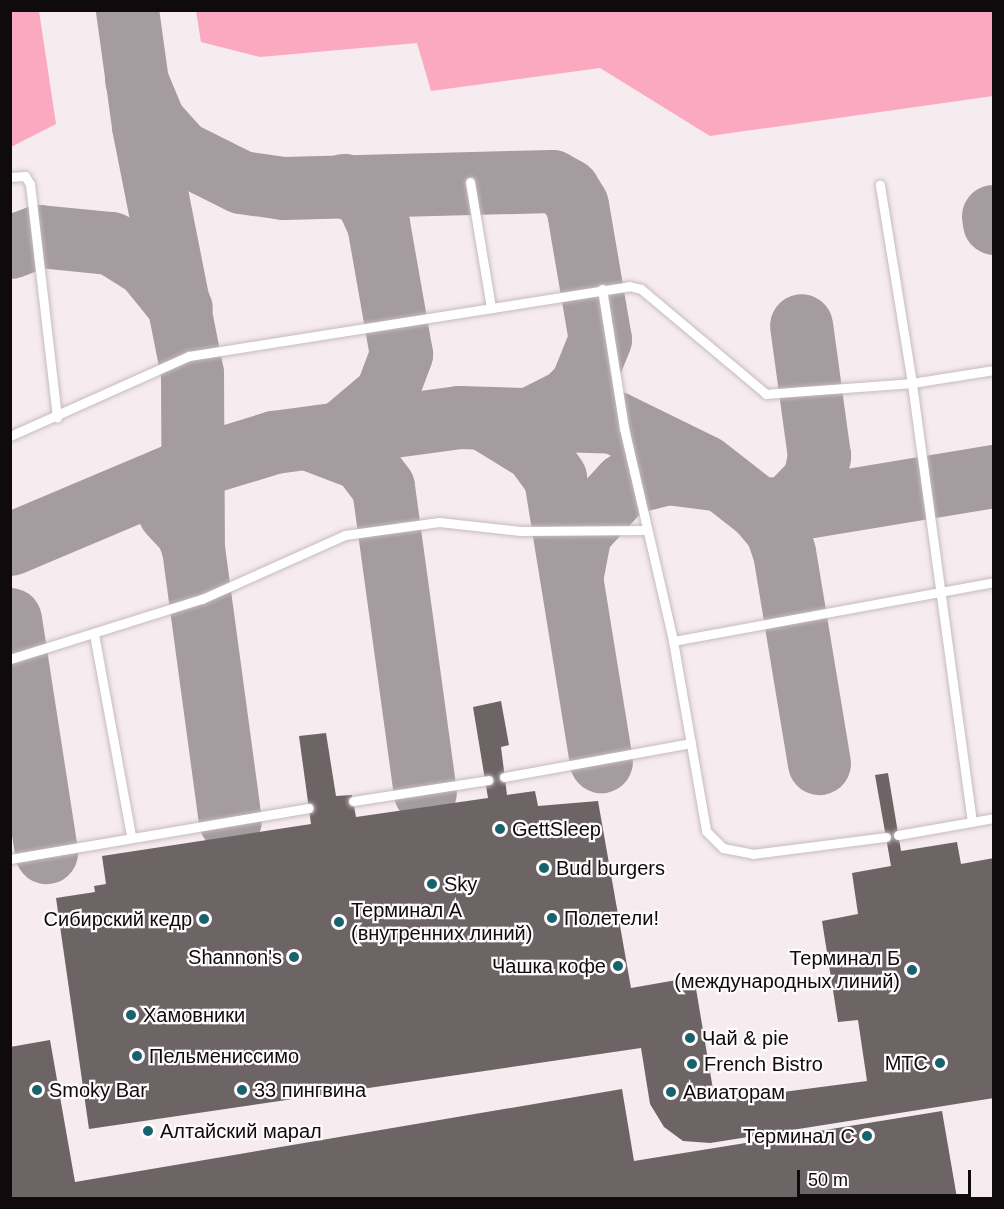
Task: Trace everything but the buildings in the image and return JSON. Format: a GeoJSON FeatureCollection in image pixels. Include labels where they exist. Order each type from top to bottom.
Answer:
{"type":"FeatureCollection","features":[{"type":"Feature","properties":{"kind":"lane"},"geometry":{"type":"LineString","coordinates":[[10,177],[25,176],[30,184],[57,417]]}},
{"type":"Feature","properties":{"kind":"lane"},"geometry":{"type":"LineString","coordinates":[[470,182],[491,308]]}},
{"type":"Feature","properties":{"kind":"lane"},"geometry":{"type":"LineString","coordinates":[[880,185],[912,383],[972,822]]}},
{"type":"Feature","properties":{"kind":"lane"},"geometry":{"type":"LineString","coordinates":[[10,436],[57,417],[189,356],[602,289],[641,289],[766,394],[912,383],[993,370]]}},
{"type":"Feature","properties":{"kind":"lane"},"geometry":{"type":"LineString","coordinates":[[602,289],[647,530],[673,641],[706,831],[723,848],[753,854],[886,837]]}},
{"type":"Feature","properties":{"kind":"lane"},"geometry":{"type":"LineString","coordinates":[[10,659],[202,599],[345,535],[439,522],[521,531],[647,530]]}},
{"type":"Feature","properties":{"kind":"lane"},"geometry":{"type":"LineString","coordinates":[[673,641],[940,589],[993,582]]}},
{"type":"Feature","properties":{"kind":"lane"},"geometry":{"type":"LineString","coordinates":[[94,634],[131,836]]}},
{"type":"Feature","properties":{"kind":"lane"},"geometry":{"type":"LineString","coordinates":[[504,777],[691,743]]}},
{"type":"Feature","properties":{"kind":"lane"},"geometry":{"type":"LineString","coordinates":[[353,801],[488,780]]}},
{"type":"Feature","properties":{"kind":"lane"},"geometry":{"type":"LineString","coordinates":[[10,859],[131,836],[309,808]]}},
{"type":"Feature","properties":{"kind":"lane"},"geometry":{"type":"LineString","coordinates":[[898,834],[993,818]]}},
{"type":"Feature","properties":{"kind":"shaded area"},"geometry":{"type":"Polygon","coordinates":[[[11,10],[39,11],[56,124],[11,147],[11,10]]]}},
{"type":"Feature","properties":{"kind":"shaded area"},"geometry":{"type":"Polygon","coordinates":[[[196,11],[993,11],[993,96],[710,136],[600,68],[431,91],[417,43],[260,57],[201,42],[196,11]]]}},
{"type":"Feature","properties":{"kind":"taxiway"},"geometry":{"type":"LineString","coordinates":[[127,10],[143,126],[192,373],[193,548]]}},
{"type":"Feature","properties":{"kind":"taxiway"},"geometry":{"type":"LineString","coordinates":[[136,79],[154,122],[181,152],[241,182],[283,188],[552,181],[568,190],[577,205],[600,339],[581,386],[567,400],[531,418]]}},
{"type":"Feature","properties":{"kind":"taxiway"},"geometry":{"type":"LineString","coordinates":[[340,433],[386,394],[401,354],[378,224],[366,197],[344,185]]}},
{"type":"Feature","properties":{"kind":"taxiway"},"geometry":{"type":"LineString","coordinates":[[993,216],[994,223]]}},
{"type":"Feature","properties":{"kind":"taxiway"},"geometry":{"type":"LineString","coordinates":[[10,247],[39,236],[111,243],[146,265],[181,308]]}},
{"type":"Feature","properties":{"kind":"taxiway"},"geometry":{"type":"LineString","coordinates":[[787,508],[814,480],[819,456],[801,325]]}},
{"type":"Feature","properties":{"kind":"taxiway"},"geometry":{"type":"LineString","coordinates":[[10,544],[192,467],[274,442],[459,417],[614,422],[704,466],[759,509],[806,507],[994,476]]}},
{"type":"Feature","properties":{"kind":"taxiway"},"geometry":{"type":"LineString","coordinates":[[483,418],[535,450],[555,478],[601,761]]}},
{"type":"Feature","properties":{"kind":"taxiway"},"geometry":{"type":"LineString","coordinates":[[307,438],[362,459],[383,487],[425,792]]}},
{"type":"Feature","properties":{"kind":"taxiway"},"geometry":{"type":"LineString","coordinates":[[572,574],[580,532],[624,484],[667,473],[715,479]]}},
{"type":"Feature","properties":{"kind":"taxiway"},"geometry":{"type":"LineString","coordinates":[[759,509],[776,529],[784,552],[819,763]]}},
{"type":"Feature","properties":{"kind":"taxiway"},"geometry":{"type":"LineString","coordinates":[[169,512],[187,531],[193,548],[230,820]]}},
{"type":"Feature","properties":{"kind":"taxiway"},"geometry":{"type":"LineString","coordinates":[[10,619],[46,852]]}},
{"type":"Feature","properties":{"kind":"place","name":"GettSleep"},"geometry":{"type":"Point","coordinates":[500,829]}},
{"type":"Feature","properties":{"kind":"place","name":"Bud burgers"},"geometry":{"type":"Point","coordinates":[544,868]}},
{"type":"Feature","properties":{"kind":"place","name":"Sky"},"geometry":{"type":"Point","coordinates":[432,884]}},
{"type":"Feature","properties":{"kind":"place","name":"Полетели!"},"geometry":{"type":"Point","coordinates":[552,918]}},
{"type":"Feature","properties":{"kind":"place","name":"Сибирский кедр"},"geometry":{"type":"Point","coordinates":[204,919]}},
{"type":"Feature","properties":{"kind":"place","name":"Терминал А (внутренних линий)"},"geometry":{"type":"Point","coordinates":[339,922]}},
{"type":"Feature","properties":{"kind":"place","name":"Shannon's"},"geometry":{"type":"Point","coordinates":[294,957]}},
{"type":"Feature","properties":{"kind":"place","name":"Чашка кофе"},"geometry":{"type":"Point","coordinates":[618,966]}},
{"type":"Feature","properties":{"kind":"place","name":"Терминал Б (международных линий)"},"geometry":{"type":"Point","coordinates":[912,970]}},
{"type":"Feature","properties":{"kind":"place","name":"Хамовники"},"geometry":{"type":"Point","coordinates":[131,1015]}},
{"type":"Feature","properties":{"kind":"place","name":"Чай & pie"},"geometry":{"type":"Point","coordinates":[690,1038]}},
{"type":"Feature","properties":{"kind":"place","name":"Пельмениссимо"},"geometry":{"type":"Point","coordinates":[137,1056]}},
{"type":"Feature","properties":{"kind":"place","name":"МТС"},"geometry":{"type":"Point","coordinates":[940,1063]}},
{"type":"Feature","properties":{"kind":"place","name":"French Bistro"},"geometry":{"type":"Point","coordinates":[692,1064]}},
{"type":"Feature","properties":{"kind":"place","name":"Smoky Bar"},"geometry":{"type":"Point","coordinates":[37,1090]}},
{"type":"Feature","properties":{"kind":"place","name":"33 пингвина"},"geometry":{"type":"Point","coordinates":[242,1090]}},
{"type":"Feature","properties":{"kind":"place","name":"Авиаторам"},"geometry":{"type":"Point","coordinates":[671,1092]}},
{"type":"Feature","properties":{"kind":"place","name":"Алтайский марал"},"geometry":{"type":"Point","coordinates":[148,1131]}},
{"type":"Feature","properties":{"kind":"place","name":"Терминал С"},"geometry":{"type":"Point","coordinates":[867,1136]}}]}
